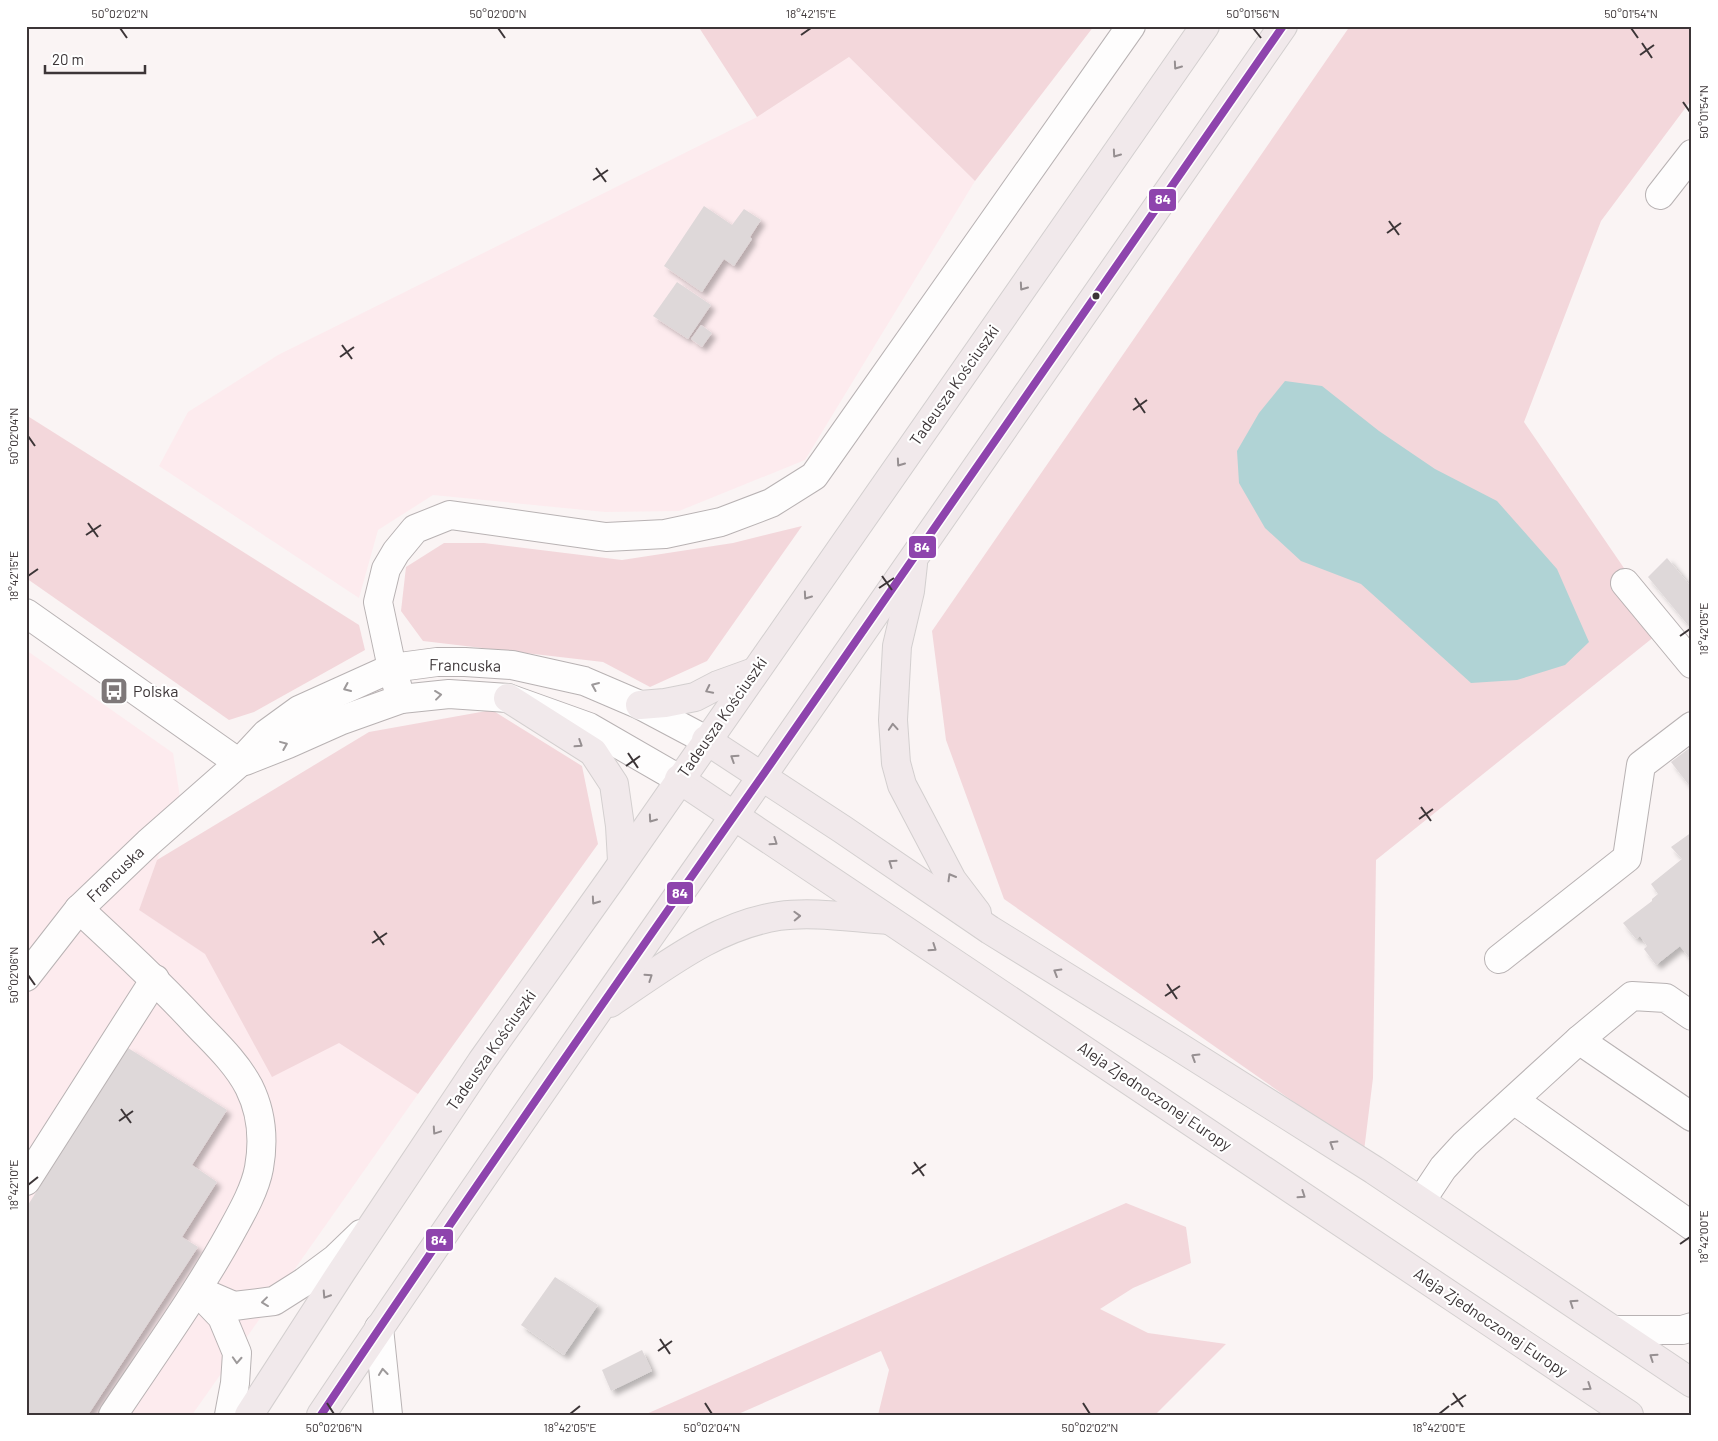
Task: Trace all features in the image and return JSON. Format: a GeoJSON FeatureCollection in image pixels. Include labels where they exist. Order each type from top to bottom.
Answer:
{"type":"FeatureCollection","features":[{"type":"Feature","properties":{"kind":"main road","name":"Tadeusza Kościuszki"},"geometry":{"type":"LineString","coordinates":[[249,1415],[374,1222],[482,1061],[1204,26]]}},
{"type":"Feature","properties":{"kind":"main road"},"geometry":{"type":"LineString","coordinates":[[321,1415],[594,1014],[762,777],[1283,26]]}},
{"type":"Feature","properties":{"kind":"main road"},"geometry":{"type":"LineString","coordinates":[[913,560],[910,591],[897,646],[893,720],[896,763],[902,784],[952,880],[990,930]]}},
{"type":"Feature","properties":{"kind":"main road"},"geometry":{"type":"LineString","coordinates":[[640,705],[665,703],[695,696],[718,685],[754,672]]}},
{"type":"Feature","properties":{"kind":"main road"},"geometry":{"type":"LineString","coordinates":[[508,698],[592,752],[614,784],[620,826],[622,861]]}},
{"type":"Feature","properties":{"kind":"main road"},"geometry":{"type":"LineString","coordinates":[[706,740],[842,829],[990,930],[1176,1045],[1421,1201],[1692,1383]]}},
{"type":"Feature","properties":{"kind":"main road","name":"Aleja Zjednoczonej Europy"},"geometry":{"type":"LineString","coordinates":[[679,779],[1629,1415]]}},
{"type":"Feature","properties":{"kind":"main road"},"geometry":{"type":"LineString","coordinates":[[594,1014],[697,945],[746,924],[779,916],[820,915],[893,921]]}},
{"type":"Feature","properties":{"kind":"street"},"geometry":{"type":"LineString","coordinates":[[401,700],[378,602],[386,569],[396,552],[415,529],[450,515],[606,537],[665,534],[721,522],[771,503],[814,476],[1131,26]]}},
{"type":"Feature","properties":{"kind":"street"},"geometry":{"type":"LineString","coordinates":[[1660,195],[1692,154]]}},
{"type":"Feature","properties":{"kind":"street"},"geometry":{"type":"LineString","coordinates":[[1625,583],[1692,664]]}},
{"type":"Feature","properties":{"kind":"street"},"geometry":{"type":"LineString","coordinates":[[26,613],[239,763]]}},
{"type":"Feature","properties":{"kind":"street","name":"Francuska"},"geometry":{"type":"LineString","coordinates":[[26,977],[79,909],[148,843],[239,763],[266,734],[299,710],[392,668],[437,662],[512,665],[584,681],[640,705],[706,740]]}},
{"type":"Feature","properties":{"kind":"street","name":"Francuska"},"geometry":{"type":"LineString","coordinates":[[239,763],[342,720],[401,700],[449,694],[508,698],[589,727],[679,779]]}},
{"type":"Feature","properties":{"kind":"street"},"geometry":{"type":"LineString","coordinates":[[1499,959],[1627,858],[1640,765],[1692,726]]}},
{"type":"Feature","properties":{"kind":"street"},"geometry":{"type":"LineString","coordinates":[[79,909],[155,979],[228,1056],[248,1087],[260,1116],[262,1143],[259,1170],[250,1194],[234,1225],[197,1290],[113,1415]]}},
{"type":"Feature","properties":{"kind":"street"},"geometry":{"type":"LineString","coordinates":[[26,1181],[155,979]]}},
{"type":"Feature","properties":{"kind":"street"},"geometry":{"type":"LineString","coordinates":[[1421,1201],[1443,1168],[1465,1144],[1579,1040],[1632,996],[1666,998],[1692,1016]]}},
{"type":"Feature","properties":{"kind":"street"},"geometry":{"type":"LineString","coordinates":[[1579,1040],[1692,1117]]}},
{"type":"Feature","properties":{"kind":"street"},"geometry":{"type":"LineString","coordinates":[[1514,1100],[1692,1226]]}},
{"type":"Feature","properties":{"kind":"street"},"geometry":{"type":"LineString","coordinates":[[197,1290],[234,1306],[274,1301],[304,1282],[335,1258],[374,1222]]}},
{"type":"Feature","properties":{"kind":"street"},"geometry":{"type":"LineString","coordinates":[[197,1290],[222,1317],[238,1353],[229,1415]]}},
{"type":"Feature","properties":{"kind":"street"},"geometry":{"type":"LineString","coordinates":[[1614,1330],[1682,1330],[1692,1327]]}},
{"type":"Feature","properties":{"kind":"street"},"geometry":{"type":"LineString","coordinates":[[379,1328],[388,1415]]}},
{"type":"Feature","properties":{"kind":"shaded area"},"geometry":{"type":"Polygon","coordinates":[[[698,26],[1094,26],[975,181],[849,57],[757,117],[698,26]]]}},
{"type":"Feature","properties":{"kind":"shaded area"},"geometry":{"type":"Polygon","coordinates":[[[1350,26],[1692,26],[1692,99],[1601,221],[1524,422],[1665,628],[1376,860],[1373,1078],[1364,1151],[1004,899],[946,740],[932,631],[1350,26]]]}},
{"type":"Feature","properties":{"kind":"shaded area"},"geometry":{"type":"Polygon","coordinates":[[[849,57],[975,181],[805,460],[679,511],[605,512],[433,495],[378,530],[359,598],[159,466],[188,412],[278,355],[757,117],[849,57]]]}},
{"type":"Feature","properties":{"kind":"shaded area"},"geometry":{"type":"Polygon","coordinates":[[[26,415],[359,625],[365,650],[254,712],[229,720],[26,578],[26,415]]]}},
{"type":"Feature","properties":{"kind":"shaded area"},"geometry":{"type":"Polygon","coordinates":[[[802,526],[707,661],[650,687],[603,662],[423,641],[401,611],[406,567],[444,543],[484,543],[622,560],[733,543],[802,526]]]}},
{"type":"Feature","properties":{"kind":"shaded area"},"geometry":{"type":"Polygon","coordinates":[[[26,650],[173,753],[180,797],[139,910],[418,1094],[192,1415],[26,1415],[26,650]]]}},
{"type":"Feature","properties":{"kind":"shaded area"},"geometry":{"type":"Polygon","coordinates":[[[492,710],[582,766],[598,844],[418,1094],[339,1043],[272,1077],[205,954],[139,910],[157,860],[369,732],[492,710]]]}},
{"type":"Feature","properties":{"kind":"shaded area"},"geometry":{"type":"Polygon","coordinates":[[[1126,1203],[1186,1227],[1191,1263],[1133,1288],[1100,1309],[1148,1333],[1226,1344],[1155,1415],[878,1415],[889,1370],[881,1351],[736,1415],[644,1415],[1126,1203]]]}},
{"type":"Feature","properties":{"kind":"water"},"geometry":{"type":"Polygon","coordinates":[[[1285,381],[1322,386],[1379,431],[1435,469],[1497,501],[1557,569],[1589,642],[1565,665],[1517,680],[1471,683],[1361,584],[1301,561],[1265,528],[1239,483],[1237,451],[1259,413],[1285,381]]]}},
{"type":"Feature","properties":{"kind":"building"},"geometry":{"type":"Polygon","coordinates":[[[704,206],[732,225],[744,209],[761,220],[750,237],[752,239],[734,266],[724,259],[702,292],[664,266],[704,206]]]}},
{"type":"Feature","properties":{"kind":"building"},"geometry":{"type":"Polygon","coordinates":[[[677,282],[711,305],[688,339],[653,316],[677,282]]]}},
{"type":"Feature","properties":{"kind":"building"},"geometry":{"type":"Polygon","coordinates":[[[701,325],[712,333],[702,347],[691,339],[701,325]]]}},
{"type":"Feature","properties":{"kind":"building"},"geometry":{"type":"Polygon","coordinates":[[[1667,558],[1692,588],[1692,630],[1648,577],[1667,558]]]}},
{"type":"Feature","properties":{"kind":"building"},"geometry":{"type":"Polygon","coordinates":[[[1692,746],[1692,789],[1671,762],[1692,746]]]}},
{"type":"Feature","properties":{"kind":"building"},"geometry":{"type":"Polygon","coordinates":[[[1692,832],[1692,961],[1680,946],[1656,965],[1644,949],[1647,946],[1640,936],[1636,939],[1623,923],[1652,901],[1658,894],[1651,884],[1682,859],[1671,847],[1692,832]]]}},
{"type":"Feature","properties":{"kind":"building"},"geometry":{"type":"Polygon","coordinates":[[[128,1048],[227,1110],[192,1165],[217,1182],[182,1237],[198,1247],[88,1415],[26,1415],[26,1208],[128,1048]]]}},
{"type":"Feature","properties":{"kind":"building"},"geometry":{"type":"Polygon","coordinates":[[[555,1277],[598,1305],[564,1355],[521,1325],[555,1277]]]}},
{"type":"Feature","properties":{"kind":"building"},"geometry":{"type":"Polygon","coordinates":[[[642,1350],[652,1371],[611,1391],[602,1370],[642,1350]]]}},
{"type":"Feature","properties":{"kind":"transit line","name":"84"},"geometry":{"type":"LineString","coordinates":[[321,1415],[541,1092],[1283,26]]}},
{"type":"Feature","properties":{"kind":"place","name":"Polska"},"geometry":{"type":"Point","coordinates":[114,691]}}]}
